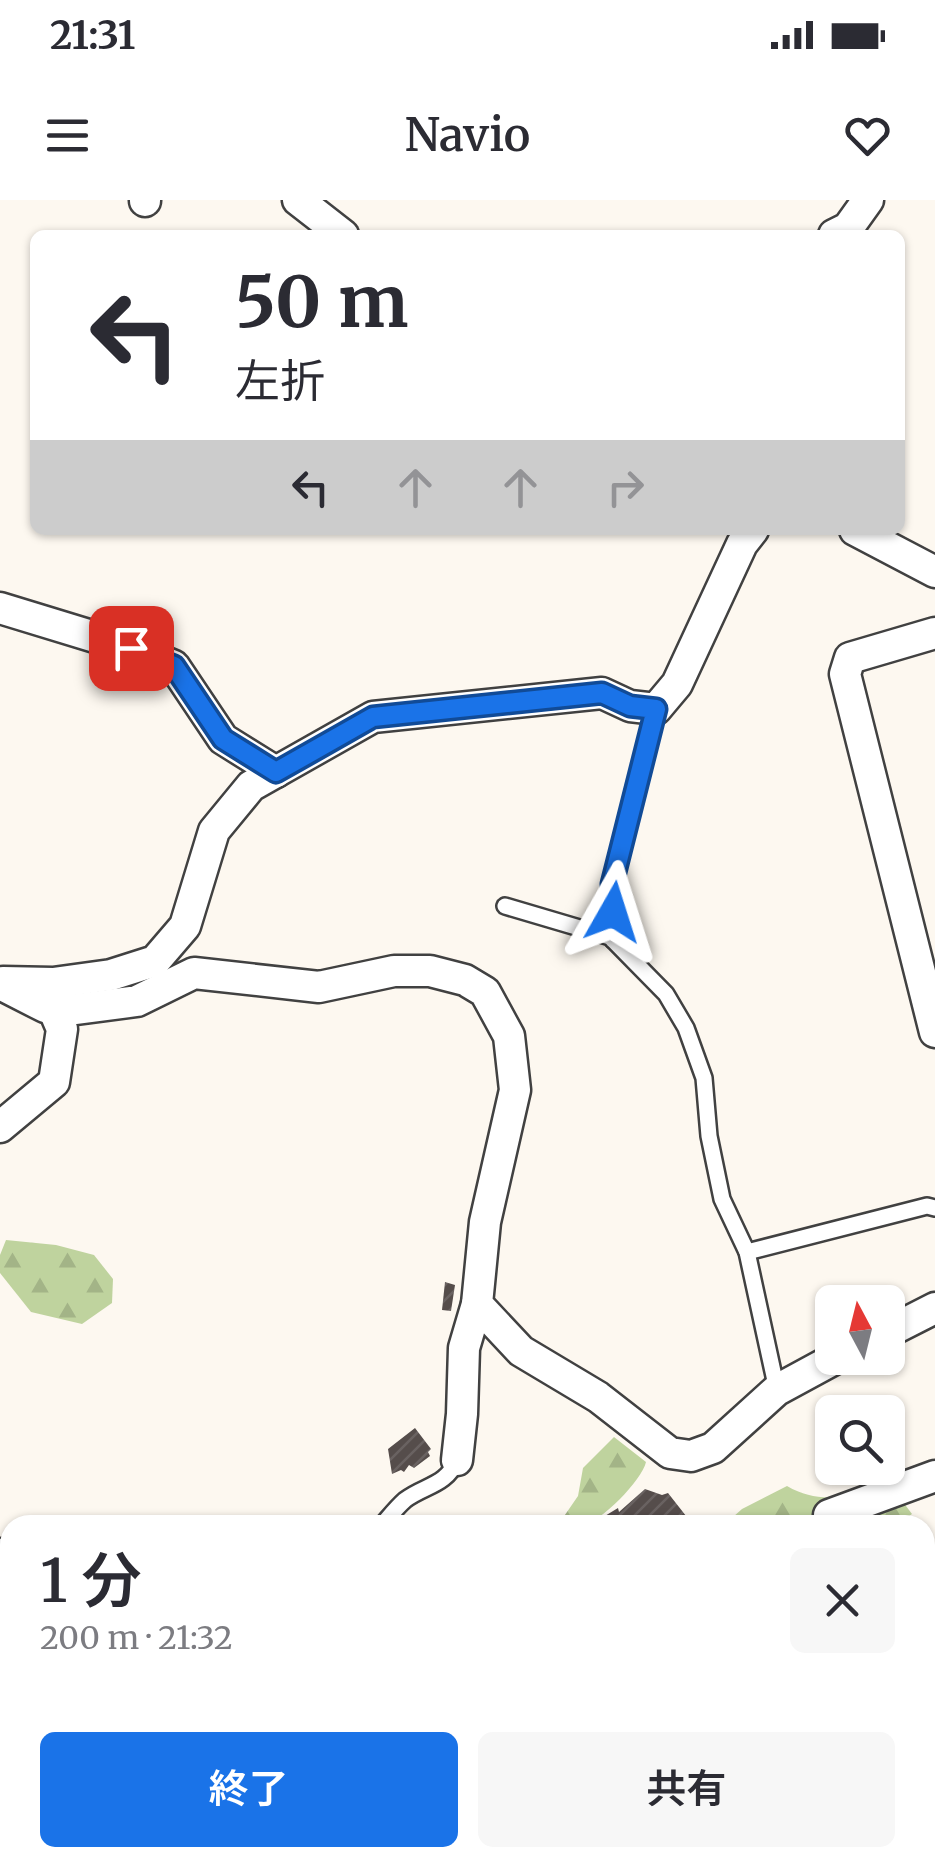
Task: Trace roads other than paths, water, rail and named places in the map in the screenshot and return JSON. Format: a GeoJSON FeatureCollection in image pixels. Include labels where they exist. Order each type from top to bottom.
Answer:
{"type":"FeatureCollection","features":[{"type":"Feature","properties":{"kind":"street"},"geometry":{"type":"LineString","coordinates":[[298,200],[337,230]]}},
{"type":"Feature","properties":{"kind":"street"},"geometry":{"type":"LineString","coordinates":[[844,230],[868,200]]}},
{"type":"Feature","properties":{"kind":"street"},"geometry":{"type":"LineString","coordinates":[[0,983],[53,983],[111,975],[155,961],[185,926],[214,831],[250,786],[373,717],[602,693],[630,706],[656,709],[676,684],[749,535]]}},
{"type":"Feature","properties":{"kind":"street"},"geometry":{"type":"LineString","coordinates":[[865,535],[935,572]]}},
{"type":"Feature","properties":{"kind":"street"},"geometry":{"type":"LineString","coordinates":[[0,608],[131,648],[174,666],[223,739],[276,772]]}},
{"type":"Feature","properties":{"kind":"street"},"geometry":{"type":"LineString","coordinates":[[935,633],[850,658],[844,674],[935,1032]]}},
{"type":"Feature","properties":{"kind":"street"},"geometry":{"type":"LineString","coordinates":[[0,983],[53,1008],[69,1010],[137,1000],[194,973],[318,987],[394,971],[430,971],[465,980],[485,992],[509,1036],[515,1090],[485,1222],[476,1304],[464,1348],[457,1460]]}},
{"type":"Feature","properties":{"kind":"street"},"geometry":{"type":"LineString","coordinates":[[0,1127],[54,1082],[62,1029],[53,1008]]}},
{"type":"Feature","properties":{"kind":"street"},"geometry":{"type":"LineString","coordinates":[[476,1304],[521,1351],[598,1397],[670,1453],[691,1456],[713,1448],[777,1390],[815,1369]]}},
{"type":"Feature","properties":{"kind":"street"},"geometry":{"type":"LineString","coordinates":[[905,1323],[935,1308]]}},
{"type":"Feature","properties":{"kind":"street"},"geometry":{"type":"LineString","coordinates":[[829,1515],[935,1476]]}},
{"type":"Feature","properties":{"kind":"lane"},"geometry":{"type":"LineString","coordinates":[[613,940],[612,884],[656,709]]}},
{"type":"Feature","properties":{"kind":"lane"},"geometry":{"type":"LineString","coordinates":[[505,906],[613,940],[666,994],[686,1028],[704,1078],[709,1136],[722,1199],[747,1252],[777,1390]]}},
{"type":"Feature","properties":{"kind":"lane"},"geometry":{"type":"LineString","coordinates":[[747,1252],[927,1206],[935,1208]]}},
{"type":"Feature","properties":{"kind":"lane"},"geometry":{"type":"LineString","coordinates":[[392,1515],[408,1498],[451,1474],[457,1460]]}}]}
